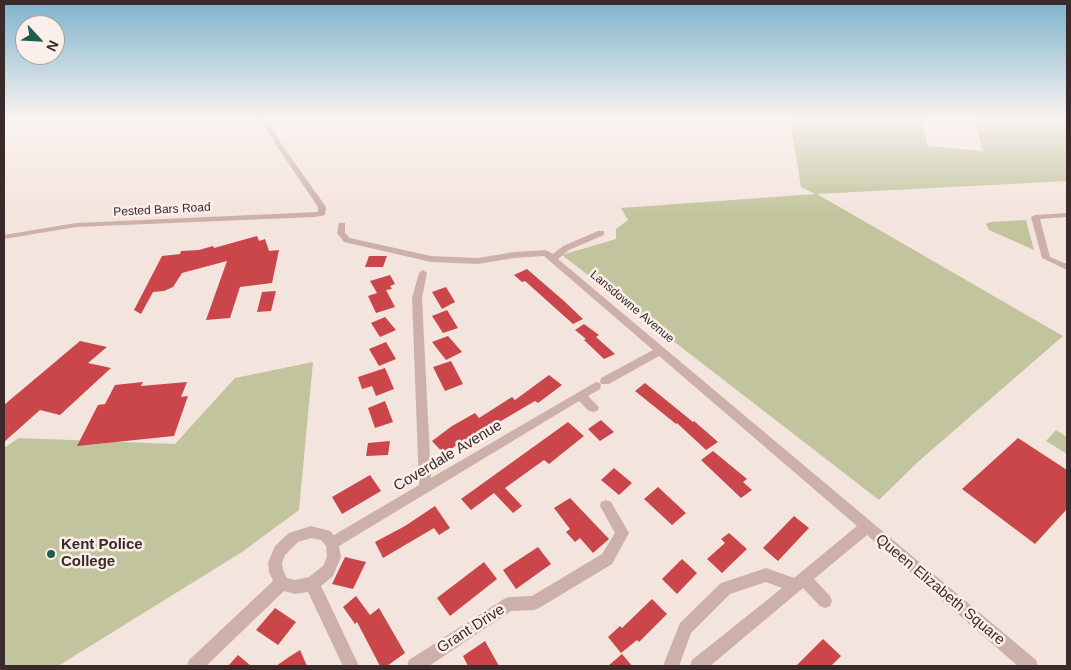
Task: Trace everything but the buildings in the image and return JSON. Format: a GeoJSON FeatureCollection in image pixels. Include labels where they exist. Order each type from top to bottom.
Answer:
{"type":"FeatureCollection","features":[{"type":"Feature","properties":{"kind":"street","name":"Pested Bars Road"},"geometry":{"type":"LineString","coordinates":[[4,237],[76,225],[315,215],[322,213],[322,207],[284,150]]}},
{"type":"Feature","properties":{"kind":"street"},"geometry":{"type":"LineString","coordinates":[[1067,215],[1035,217],[1046,258],[1067,267]]}},
{"type":"Feature","properties":{"kind":"street"},"geometry":{"type":"LineString","coordinates":[[342,225],[341,233],[347,240],[432,259],[478,261],[514,255],[546,253],[553,258],[566,248],[601,233]]}},
{"type":"Feature","properties":{"kind":"street","name":"Lansdowne Avenue"},"geometry":{"type":"LineString","coordinates":[[553,258],[866,526]]}},
{"type":"Feature","properties":{"kind":"street"},"geometry":{"type":"LineString","coordinates":[[423,273],[417,298],[425,489]]}},
{"type":"Feature","properties":{"kind":"street","name":"Coverdale Avenue"},"geometry":{"type":"LineString","coordinates":[[332,543],[661,350]]}},
{"type":"Feature","properties":{"kind":"street"},"geometry":{"type":"LineString","coordinates":[[581,396],[594,408]]}},
{"type":"Feature","properties":{"kind":"street","name":"Grant Drive"},"geometry":{"type":"LineString","coordinates":[[415,666],[509,604],[534,603],[607,560],[622,533],[606,506]]}},
{"type":"Feature","properties":{"kind":"street","name":"Queen Elizabeth Square"},"geometry":{"type":"LineString","coordinates":[[698,666],[866,526],[1030,666]]}},
{"type":"Feature","properties":{"kind":"street"},"geometry":{"type":"LineString","coordinates":[[311,532],[325,535],[332,543],[334,557],[328,571],[312,584],[295,587],[282,582],[276,572],[275,563],[280,551],[287,543],[294,537],[311,532]]}},
{"type":"Feature","properties":{"kind":"street"},"geometry":{"type":"LineString","coordinates":[[671,666],[685,628],[726,588],[766,575],[799,582],[825,601]]}},
{"type":"Feature","properties":{"kind":"street"},"geometry":{"type":"LineString","coordinates":[[195,666],[282,582]]}},
{"type":"Feature","properties":{"kind":"street"},"geometry":{"type":"LineString","coordinates":[[312,584],[351,666]]}},
{"type":"Feature","properties":{"kind":"green space"},"geometry":{"type":"Polygon","coordinates":[[[795,150],[1067,150],[1067,181],[817,194],[1063,336],[919,461],[879,500],[562,255],[616,239],[616,229],[628,220],[621,208],[815,194],[801,187],[795,150]]]}},
{"type":"Feature","properties":{"kind":"green space"},"geometry":{"type":"Polygon","coordinates":[[[1026,220],[1034,250],[989,230],[986,224],[990,222],[1026,220]]]}},
{"type":"Feature","properties":{"kind":"green space"},"geometry":{"type":"Polygon","coordinates":[[[313,362],[299,510],[242,552],[58,666],[4,666],[4,448],[19,438],[175,444],[235,378],[313,362]]]}},
{"type":"Feature","properties":{"kind":"green space"},"geometry":{"type":"Polygon","coordinates":[[[1056,430],[1067,437],[1067,454],[1046,441],[1056,430]]]}},
{"type":"Feature","properties":{"kind":"place","name":"Kent Police College"},"geometry":{"type":"Point","coordinates":[51,554]}}]}
